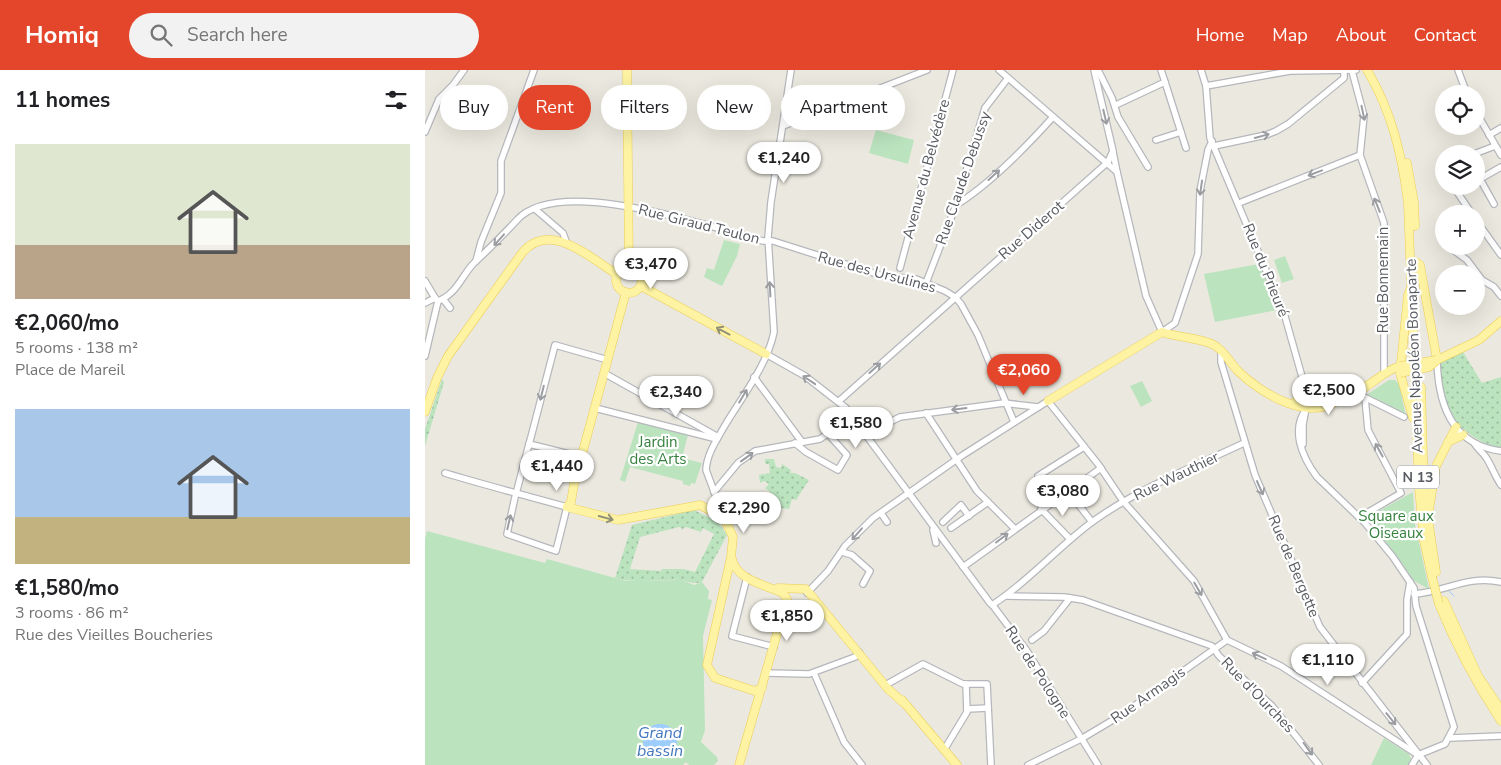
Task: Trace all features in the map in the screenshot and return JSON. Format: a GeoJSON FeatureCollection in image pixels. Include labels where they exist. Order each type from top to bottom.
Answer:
{"type":"FeatureCollection","features":[{"type":"Feature","properties":{"kind":"main road"},"geometry":{"type":"LineString","coordinates":[[627,70],[629,268]]}},
{"type":"Feature","properties":{"kind":"main road","name":"Avenue Napoléon Bonaparte"},"geometry":{"type":"LineString","coordinates":[[1367,70],[1377,82],[1399,131],[1411,178],[1416,262],[1424,492],[1434,576]]}},
{"type":"Feature","properties":{"kind":"main road","name":"Avenue Napoléon Bonaparte"},"geometry":{"type":"LineString","coordinates":[[1373,70],[1391,118],[1404,171],[1409,202],[1421,522],[1434,576],[1455,643],[1473,679],[1501,721]]}},
{"type":"Feature","properties":{"kind":"main road"},"geometry":{"type":"LineString","coordinates":[[425,412],[437,378],[448,356],[525,250],[535,242],[555,239],[567,244],[618,275]]}},
{"type":"Feature","properties":{"kind":"main road"},"geometry":{"type":"LineString","coordinates":[[425,419],[438,380],[450,358],[531,247],[543,241],[553,241],[597,262]]}},
{"type":"Feature","properties":{"kind":"main road"},"geometry":{"type":"LineString","coordinates":[[1416,262],[1420,265],[1437,360]]}},
{"type":"Feature","properties":{"kind":"main road"},"geometry":{"type":"LineString","coordinates":[[629,268],[639,272],[642,279],[641,286],[635,291],[626,292],[618,286],[618,275],[622,270],[629,268]]}},
{"type":"Feature","properties":{"kind":"main road"},"geometry":{"type":"LineString","coordinates":[[641,286],[766,354]]}},
{"type":"Feature","properties":{"kind":"main road"},"geometry":{"type":"LineString","coordinates":[[1412,286],[1408,295],[1400,370],[1416,427]]}},
{"type":"Feature","properties":{"kind":"main road"},"geometry":{"type":"LineString","coordinates":[[626,292],[574,484],[571,502],[567,507],[618,520],[695,505],[708,509],[724,518],[732,534],[731,558],[728,578],[707,660],[708,669],[715,678],[758,689]]}},
{"type":"Feature","properties":{"kind":"main road"},"geometry":{"type":"LineString","coordinates":[[1386,372],[1437,360],[1479,340],[1501,321]]}},
{"type":"Feature","properties":{"kind":"main road"},"geometry":{"type":"LineString","coordinates":[[1048,401],[1162,332],[1213,344],[1246,378],[1285,401],[1308,405],[1336,402],[1341,397],[1360,391],[1386,372],[1401,348]]}},
{"type":"Feature","properties":{"kind":"main road"},"geometry":{"type":"LineString","coordinates":[[1428,517],[1434,476],[1456,427]]}},
{"type":"Feature","properties":{"kind":"main road"},"geometry":{"type":"LineString","coordinates":[[1447,444],[1463,435]]}},
{"type":"Feature","properties":{"kind":"main road"},"geometry":{"type":"LineString","coordinates":[[731,558],[735,569],[744,576]]}},
{"type":"Feature","properties":{"kind":"main road"},"geometry":{"type":"LineString","coordinates":[[728,578],[733,574],[744,576],[774,588],[785,596],[787,604]]}},
{"type":"Feature","properties":{"kind":"main road"},"geometry":{"type":"LineString","coordinates":[[774,588],[803,588],[804,592],[886,682],[957,765]]}},
{"type":"Feature","properties":{"kind":"main road"},"geometry":{"type":"LineString","coordinates":[[739,764],[758,700],[758,689],[766,673],[787,604],[796,591],[804,592]]}},
{"type":"Feature","properties":{"kind":"main road","name":"Avenue Napoléon Bonaparte"},"geometry":{"type":"LineString","coordinates":[[1442,602],[1478,676],[1501,710]]}},
{"type":"Feature","properties":{"kind":"street"},"geometry":{"type":"LineString","coordinates":[[425,132],[439,99],[464,70]]}},
{"type":"Feature","properties":{"kind":"street"},"geometry":{"type":"LineString","coordinates":[[425,303],[439,299],[453,291],[476,261],[481,242],[501,192],[501,161],[535,70]]}},
{"type":"Feature","properties":{"kind":"street"},"geometry":{"type":"LineString","coordinates":[[789,85],[791,70]]}},
{"type":"Feature","properties":{"kind":"street"},"geometry":{"type":"LineString","coordinates":[[888,85],[927,70]]}},
{"type":"Feature","properties":{"kind":"street","name":"Avenue du Belvédère"},"geometry":{"type":"LineString","coordinates":[[898,273],[953,70]]}},
{"type":"Feature","properties":{"kind":"street"},"geometry":{"type":"LineString","coordinates":[[999,70],[1108,162],[1117,172]]}},
{"type":"Feature","properties":{"kind":"street"},"geometry":{"type":"LineString","coordinates":[[1096,70],[1117,172],[1146,296],[1162,332],[1175,323],[1198,254],[1201,191],[1208,150],[1213,144],[1266,135],[1287,124],[1343,78],[1344,71]]}},
{"type":"Feature","properties":{"kind":"street"},"geometry":{"type":"LineString","coordinates":[[1096,70],[1112,98],[1118,117],[1148,167]]}},
{"type":"Feature","properties":{"kind":"street"},"geometry":{"type":"LineString","coordinates":[[1161,70],[1186,148]]}},
{"type":"Feature","properties":{"kind":"street"},"geometry":{"type":"LineString","coordinates":[[1201,70],[1206,86],[1205,97],[1213,144]]}},
{"type":"Feature","properties":{"kind":"street"},"geometry":{"type":"LineString","coordinates":[[1458,70],[1464,85]]}},
{"type":"Feature","properties":{"kind":"street"},"geometry":{"type":"LineString","coordinates":[[1206,86],[1290,71],[1354,71]]}},
{"type":"Feature","properties":{"kind":"street","name":"Rue Bonnemain"},"geometry":{"type":"LineString","coordinates":[[1354,71],[1364,116],[1360,155],[1384,223],[1386,372]]}},
{"type":"Feature","properties":{"kind":"street","name":"Rue Claude Debussy"},"geometry":{"type":"LineString","coordinates":[[926,283],[956,206],[985,108],[1008,78]]}},
{"type":"Feature","properties":{"kind":"street"},"geometry":{"type":"LineString","coordinates":[[1118,104],[1165,82]]}},
{"type":"Feature","properties":{"kind":"street"},"geometry":{"type":"LineString","coordinates":[[956,206],[969,197],[1034,138],[1053,117]]}},
{"type":"Feature","properties":{"kind":"street"},"geometry":{"type":"LineString","coordinates":[[1485,128],[1501,155]]}},
{"type":"Feature","properties":{"kind":"street"},"geometry":{"type":"LineString","coordinates":[[1489,135],[1501,128]]}},
{"type":"Feature","properties":{"kind":"street"},"geometry":{"type":"LineString","coordinates":[[724,518],[706,470],[709,454],[754,377],[766,354],[774,332],[769,242],[771,202],[782,130]]}},
{"type":"Feature","properties":{"kind":"street"},"geometry":{"type":"LineString","coordinates":[[1156,140],[1181,132]]}},
{"type":"Feature","properties":{"kind":"street","name":"Rue du Prieuré"},"geometry":{"type":"LineString","coordinates":[[1213,144],[1284,313],[1308,405]]}},
{"type":"Feature","properties":{"kind":"street"},"geometry":{"type":"LineString","coordinates":[[1485,150],[1495,146]]}},
{"type":"Feature","properties":{"kind":"street"},"geometry":{"type":"LineString","coordinates":[[1108,162],[1113,151]]}},
{"type":"Feature","properties":{"kind":"street"},"geometry":{"type":"LineString","coordinates":[[1239,203],[1360,155]]}},
{"type":"Feature","properties":{"kind":"street","name":"Rue Diderot"},"geometry":{"type":"LineString","coordinates":[[839,401],[1108,162]]}},
{"type":"Feature","properties":{"kind":"street"},"geometry":{"type":"LineString","coordinates":[[1493,204],[1480,179],[1501,167]]}},
{"type":"Feature","properties":{"kind":"street","name":"Rue Giraud Teulon"},"geometry":{"type":"LineString","coordinates":[[476,261],[482,259],[521,216],[548,205],[567,202],[597,201],[639,207],[769,242]]}},
{"type":"Feature","properties":{"kind":"street"},"geometry":{"type":"LineString","coordinates":[[535,209],[563,233],[567,244]]}},
{"type":"Feature","properties":{"kind":"street"},"geometry":{"type":"LineString","coordinates":[[1485,233],[1501,255]]}},
{"type":"Feature","properties":{"kind":"street","name":"Rue des Ursulines"},"geometry":{"type":"LineString","coordinates":[[769,242],[883,276],[898,273],[926,283],[955,297]]}},
{"type":"Feature","properties":{"kind":"street"},"geometry":{"type":"LineString","coordinates":[[1460,255],[1467,260],[1482,280],[1495,287],[1501,296]]}},
{"type":"Feature","properties":{"kind":"street"},"geometry":{"type":"LineString","coordinates":[[425,281],[439,299],[450,308]]}},
{"type":"Feature","properties":{"kind":"street"},"geometry":{"type":"LineString","coordinates":[[955,297],[961,304],[978,335],[1014,422]]}},
{"type":"Feature","properties":{"kind":"street"},"geometry":{"type":"LineString","coordinates":[[425,356],[439,299]]}},
{"type":"Feature","properties":{"kind":"street"},"geometry":{"type":"LineString","coordinates":[[445,473],[516,493],[567,507],[556,551],[508,536],[516,493],[555,345],[607,360]]}},
{"type":"Feature","properties":{"kind":"street","name":"Rue de Bergette"},"geometry":{"type":"LineString","coordinates":[[1221,351],[1221,362],[1258,484],[1320,627],[1410,742],[1418,756]]}},
{"type":"Feature","properties":{"kind":"street","name":"Rue de Pologne"},"geometry":{"type":"LineString","coordinates":[[766,354],[839,401],[853,416],[1031,660],[1098,765]]}},
{"type":"Feature","properties":{"kind":"street"},"geometry":{"type":"LineString","coordinates":[[1437,360],[1441,398],[1456,427],[1474,443],[1498,451]]}},
{"type":"Feature","properties":{"kind":"street"},"geometry":{"type":"LineString","coordinates":[[604,373],[717,438]]}},
{"type":"Feature","properties":{"kind":"street"},"geometry":{"type":"LineString","coordinates":[[754,377],[802,442]]}},
{"type":"Feature","properties":{"kind":"street"},"geometry":{"type":"LineString","coordinates":[[1360,391],[1365,398],[1404,417]]}},
{"type":"Feature","properties":{"kind":"street"},"geometry":{"type":"LineString","coordinates":[[1360,517],[1401,493],[1368,430],[1365,398]]}},
{"type":"Feature","properties":{"kind":"street"},"geometry":{"type":"LineString","coordinates":[[804,592],[828,571],[864,526],[955,460],[1048,401],[1101,468],[1123,501],[1194,581],[1227,640],[1281,666],[1418,756],[1427,765]]}},
{"type":"Feature","properties":{"kind":"street"},"geometry":{"type":"LineString","coordinates":[[865,434],[900,417],[1007,404],[1037,407]]}},
{"type":"Feature","properties":{"kind":"street"},"geometry":{"type":"LineString","coordinates":[[1308,405],[1303,424],[1303,449],[1310,468],[1317,477],[1360,517],[1393,557],[1414,588],[1415,606],[1453,719],[1454,728],[1450,738],[1442,746],[1418,756],[1412,765]]}},
{"type":"Feature","properties":{"kind":"street"},"geometry":{"type":"LineString","coordinates":[[595,408],[717,438]]}},
{"type":"Feature","properties":{"kind":"street"},"geometry":{"type":"LineString","coordinates":[[926,413],[977,491],[1015,529]]}},
{"type":"Feature","properties":{"kind":"street"},"geometry":{"type":"LineString","coordinates":[[714,492],[738,463],[755,451],[829,435],[853,416]]}},
{"type":"Feature","properties":{"kind":"street"},"geometry":{"type":"LineString","coordinates":[[795,443],[806,452],[838,470],[847,455],[829,435]]}},
{"type":"Feature","properties":{"kind":"street","name":"Rue Wauthier"},"geometry":{"type":"LineString","coordinates":[[992,605],[1006,596],[1070,539],[1123,501],[1244,443]]}},
{"type":"Feature","properties":{"kind":"street"},"geometry":{"type":"LineString","coordinates":[[1474,443],[1479,452],[1487,458],[1493,473],[1501,485]]}},
{"type":"Feature","properties":{"kind":"street"},"geometry":{"type":"LineString","coordinates":[[529,444],[581,458]]}},
{"type":"Feature","properties":{"kind":"street"},"geometry":{"type":"LineString","coordinates":[[1052,502],[1038,476],[1084,447]]}},
{"type":"Feature","properties":{"kind":"street"},"geometry":{"type":"LineString","coordinates":[[1487,458],[1498,451]]}},
{"type":"Feature","properties":{"kind":"street"},"geometry":{"type":"LineString","coordinates":[[963,567],[1041,509],[1101,468]]}},
{"type":"Feature","properties":{"kind":"street"},"geometry":{"type":"LineString","coordinates":[[1068,491],[1092,522]]}},
{"type":"Feature","properties":{"kind":"street"},"geometry":{"type":"LineString","coordinates":[[951,528],[988,502]]}},
{"type":"Feature","properties":{"kind":"street"},"geometry":{"type":"LineString","coordinates":[[943,522],[961,505],[969,516]]}},
{"type":"Feature","properties":{"kind":"street"},"geometry":{"type":"LineString","coordinates":[[708,509],[719,506]]}},
{"type":"Feature","properties":{"kind":"street"},"geometry":{"type":"LineString","coordinates":[[1041,509],[1070,539]]}},
{"type":"Feature","properties":{"kind":"street"},"geometry":{"type":"LineString","coordinates":[[881,513],[887,522]]}},
{"type":"Feature","properties":{"kind":"street"},"geometry":{"type":"LineString","coordinates":[[932,526],[937,543]]}},
{"type":"Feature","properties":{"kind":"street"},"geometry":{"type":"LineString","coordinates":[[842,552],[852,555],[870,571],[863,584]]}},
{"type":"Feature","properties":{"kind":"street"},"geometry":{"type":"LineString","coordinates":[[744,576],[732,636],[774,647]]}},
{"type":"Feature","properties":{"kind":"street"},"geometry":{"type":"LineString","coordinates":[[1414,594],[1427,593],[1468,580],[1481,579],[1501,582]]}},
{"type":"Feature","properties":{"kind":"street"},"geometry":{"type":"LineString","coordinates":[[1362,683],[1407,634],[1407,600],[1410,582]]}},
{"type":"Feature","properties":{"kind":"street","name":"Rue d'Ourches"},"geometry":{"type":"LineString","coordinates":[[1006,596],[1070,598],[1090,602],[1212,646],[1272,706],[1319,765]]}},
{"type":"Feature","properties":{"kind":"street"},"geometry":{"type":"LineString","coordinates":[[1032,640],[1044,631],[1070,598]]}},
{"type":"Feature","properties":{"kind":"street","name":"Rue Armagis"},"geometry":{"type":"LineString","coordinates":[[1028,765],[1081,739],[1136,705],[1227,640]]}},
{"type":"Feature","properties":{"kind":"street"},"geometry":{"type":"LineString","coordinates":[[766,673],[814,673],[855,657],[859,652]]}},
{"type":"Feature","properties":{"kind":"street"},"geometry":{"type":"LineString","coordinates":[[886,682],[923,664],[966,684],[987,684],[991,765]]}},
{"type":"Feature","properties":{"kind":"street"},"geometry":{"type":"LineString","coordinates":[[814,673],[844,742],[862,765]]}},
{"type":"Feature","properties":{"kind":"street"},"geometry":{"type":"LineString","coordinates":[[944,750],[967,708],[966,684]]}},
{"type":"Feature","properties":{"kind":"street"},"geometry":{"type":"LineString","coordinates":[[967,708],[988,708]]}},
{"type":"Feature","properties":{"kind":"street"},"geometry":{"type":"LineString","coordinates":[[1450,738],[1501,736]]}},
{"type":"Feature","properties":{"kind":"green space"},"geometry":{"type":"Polygon","coordinates":[[[876,130],[914,140],[908,164],[869,153],[876,130]]]}},
{"type":"Feature","properties":{"kind":"green space"},"geometry":{"type":"Polygon","coordinates":[[[724,240],[740,244],[737,256],[722,286],[704,277],[707,268],[714,270],[724,240]]]}},
{"type":"Feature","properties":{"kind":"green space"},"geometry":{"type":"Polygon","coordinates":[[[1285,256],[1294,279],[1282,283],[1274,260],[1285,256]]]}},
{"type":"Feature","properties":{"kind":"green space"},"geometry":{"type":"Polygon","coordinates":[[[1259,264],[1277,310],[1215,322],[1204,274],[1259,264]]]}},
{"type":"Feature","properties":{"kind":"green space"},"geometry":{"type":"Polygon","coordinates":[[[1463,352],[1482,383],[1501,377],[1501,449],[1483,442],[1466,431],[1448,409],[1444,396],[1440,365],[1442,360],[1463,352]]]}},
{"type":"Feature","properties":{"kind":"green space"},"geometry":{"type":"Polygon","coordinates":[[[442,379],[444,382],[425,446],[425,429],[442,379]]]}},
{"type":"Feature","properties":{"kind":"green space"},"geometry":{"type":"Polygon","coordinates":[[[1389,380],[1395,380],[1399,384],[1406,416],[1369,397],[1368,394],[1389,380]]]}},
{"type":"Feature","properties":{"kind":"green space"},"geometry":{"type":"Polygon","coordinates":[[[1142,381],[1152,401],[1141,407],[1130,386],[1142,381]]]}},
{"type":"Feature","properties":{"kind":"green space","name":"Jardin des Arts"},"geometry":{"type":"Polygon","coordinates":[[[638,422],[688,435],[682,458],[702,463],[695,484],[691,483],[690,486],[683,484],[683,481],[630,467],[625,482],[620,480],[638,422]]]}},
{"type":"Feature","properties":{"kind":"green space"},"geometry":{"type":"Polygon","coordinates":[[[765,459],[774,459],[776,467],[781,468],[782,464],[791,470],[790,473],[795,473],[809,480],[796,500],[792,499],[789,509],[774,507],[774,495],[765,488],[769,484],[764,481],[760,483],[759,475],[770,473],[769,464],[765,464],[765,459]]]}},
{"type":"Feature","properties":{"kind":"green space","name":"Square aux Oiseaux"},"geometry":{"type":"Polygon","coordinates":[[[1413,492],[1415,524],[1429,589],[1414,581],[1368,517],[1413,492]]]}},
{"type":"Feature","properties":{"kind":"green space"},"geometry":{"type":"Polygon","coordinates":[[[694,510],[718,522],[727,535],[702,582],[693,583],[679,580],[631,581],[615,578],[632,525],[694,510]],[[679,527],[640,537],[630,569],[661,571],[662,569],[684,569],[695,572],[714,534],[703,528],[701,532],[686,527],[681,530],[682,528],[679,527]]]}},
{"type":"Feature","properties":{"kind":"green space"},"geometry":{"type":"Polygon","coordinates":[[[427,531],[545,563],[547,559],[626,581],[682,580],[694,585],[702,582],[709,591],[708,599],[712,600],[703,636],[705,730],[701,742],[717,757],[718,761],[714,765],[689,765],[686,762],[683,765],[425,765],[425,539],[427,531]]]}},
{"type":"Feature","properties":{"kind":"green space"},"geometry":{"type":"Polygon","coordinates":[[[1384,738],[1409,754],[1411,759],[1409,765],[1371,765],[1384,738]]]}},
{"type":"Feature","properties":{"kind":"water","name":"Grand bassin"},"geometry":{"type":"Polygon","coordinates":[[[660,724],[672,729],[677,741],[672,753],[660,758],[648,753],[643,741],[648,729],[660,724]]]}},
{"type":"Feature","properties":{"kind":"waterway"},"geometry":{"type":"LineString","coordinates":[[1448,590],[1454,596]]}}]}
